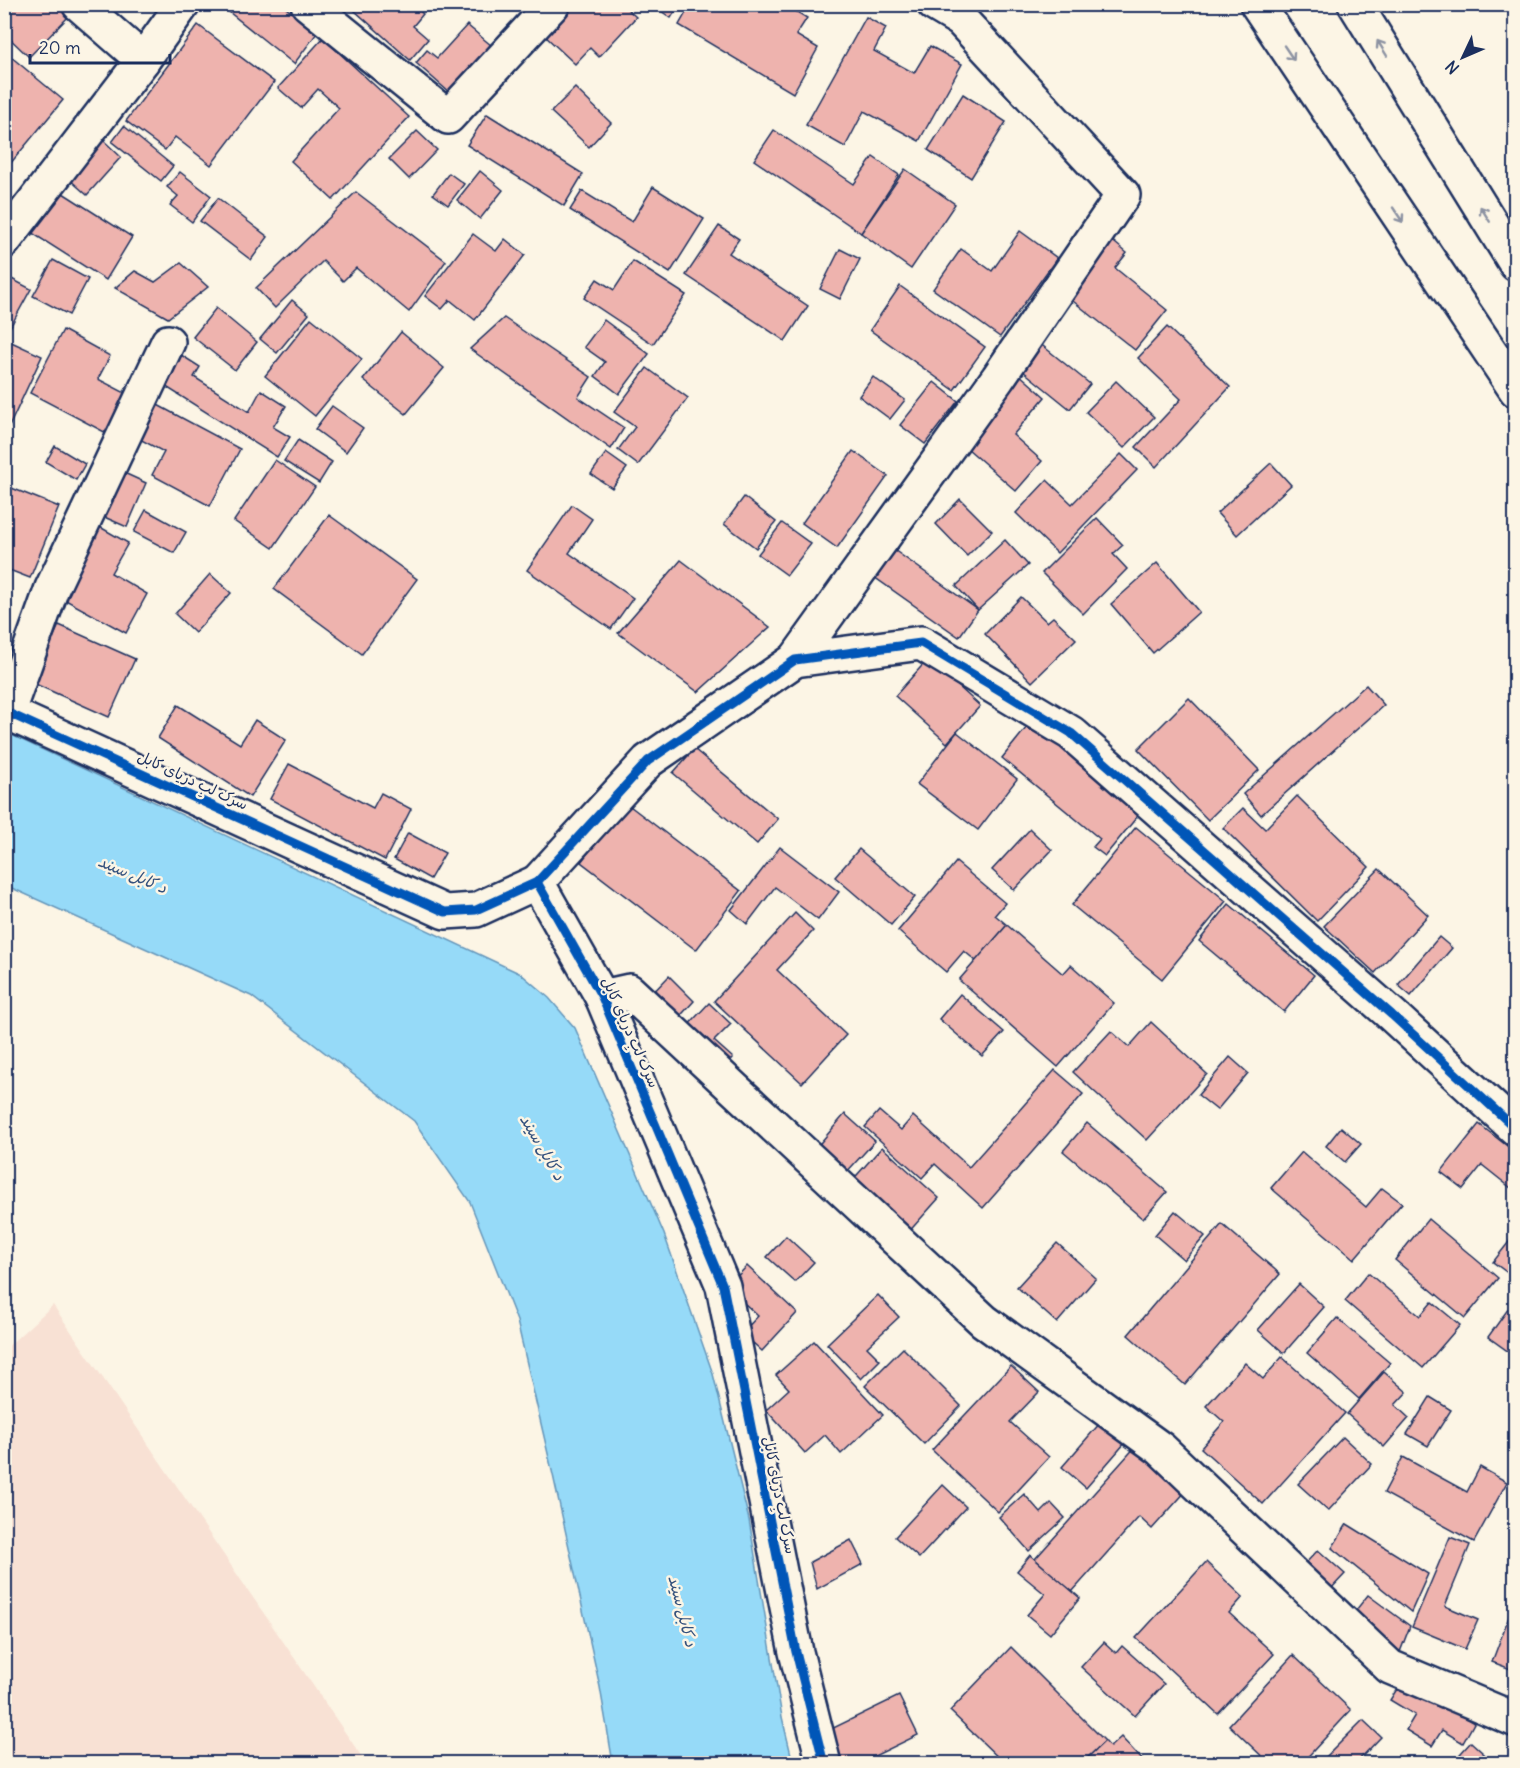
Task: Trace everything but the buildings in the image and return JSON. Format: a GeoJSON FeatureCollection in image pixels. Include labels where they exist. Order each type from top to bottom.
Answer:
{"type":"FeatureCollection","features":[{"type":"Feature","properties":{"kind":"street"},"geometry":{"type":"LineString","coordinates":[[79,4],[143,60]]}},
{"type":"Feature","properties":{"kind":"street"},"geometry":{"type":"LineString","coordinates":[[4,241],[143,60],[183,4]]}},
{"type":"Feature","properties":{"kind":"street"},"geometry":{"type":"LineString","coordinates":[[308,4],[448,117],[553,4]]}},
{"type":"Feature","properties":{"kind":"street"},"geometry":{"type":"LineString","coordinates":[[537,882],[648,761],[795,660],[998,378],[1123,195],[961,20],[934,4]]}},
{"type":"Feature","properties":{"kind":"street"},"geometry":{"type":"LineString","coordinates":[[1257,4],[1515,390]]}},
{"type":"Feature","properties":{"kind":"street"},"geometry":{"type":"LineString","coordinates":[[1355,4],[1515,264]]}},
{"type":"Feature","properties":{"kind":"street"},"geometry":{"type":"LineString","coordinates":[[6,711],[52,588],[168,342]]}},
{"type":"Feature","properties":{"kind":"street"},"geometry":{"type":"LineString","coordinates":[[795,660],[921,643],[1071,733],[1383,1007],[1515,1129]]}},
{"type":"Feature","properties":{"kind":"street","name":"سرک لبِ دریای کابل"},"geometry":{"type":"LineString","coordinates":[[6,711],[445,912],[476,910],[537,882],[602,997],[723,1286],[796,1652],[824,1764]]}},
{"type":"Feature","properties":{"kind":"street"},"geometry":{"type":"LineString","coordinates":[[602,997],[629,991],[984,1321],[1161,1449],[1390,1667],[1515,1720]]}},
{"type":"Feature","properties":{"kind":"shaded area"},"geometry":{"type":"Polygon","coordinates":[[[53,1305],[366,1763],[5,1763],[5,1349],[53,1305]]]}},
{"type":"Feature","properties":{"kind":"water","name":"د کابل سيند"},"geometry":{"type":"Polygon","coordinates":[[[5,732],[521,974],[549,998],[575,1028],[664,1234],[713,1374],[749,1520],[782,1717],[793,1763],[613,1763],[600,1687],[517,1321],[470,1202],[414,1121],[251,996],[5,885],[5,732]]]}},
{"type":"Feature","properties":{"kind":"cycle path"},"geometry":{"type":"LineString","coordinates":[[537,882],[648,761],[795,660],[921,643],[1071,733],[1392,1015],[1516,1129]]}},
{"type":"Feature","properties":{"kind":"cycle path"},"geometry":{"type":"LineString","coordinates":[[4,711],[445,912],[476,910],[537,882],[602,997],[723,1286],[796,1652],[824,1764]]}}]}
